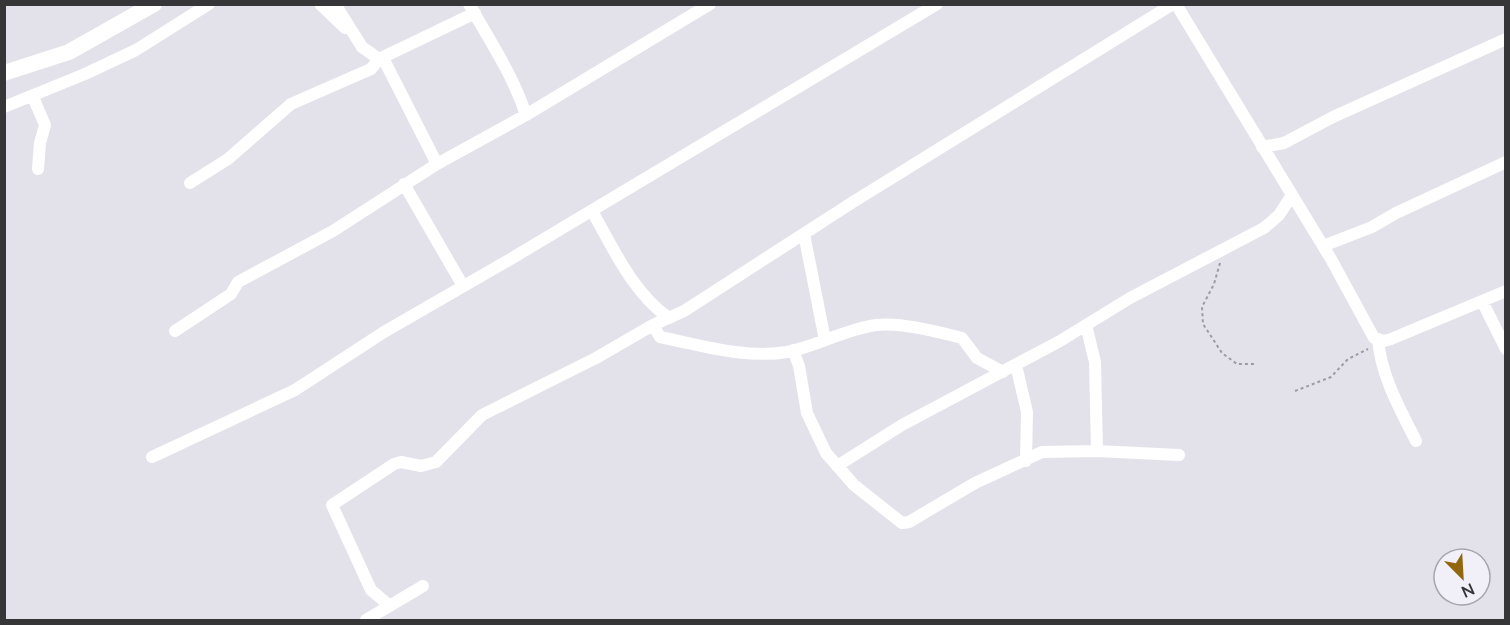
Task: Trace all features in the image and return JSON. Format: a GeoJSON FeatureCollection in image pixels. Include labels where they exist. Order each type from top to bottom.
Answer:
{"type":"FeatureCollection","features":[{"type":"Feature","properties":{"kind":"main road"},"geometry":{"type":"LineString","coordinates":[[4,73],[69,52],[154,4]]}},
{"type":"Feature","properties":{"kind":"street"},"geometry":{"type":"LineString","coordinates":[[4,107],[33,97],[136,50],[209,4]]}},
{"type":"Feature","properties":{"kind":"street"},"geometry":{"type":"LineString","coordinates":[[320,4],[362,46],[381,58],[437,164]]}},
{"type":"Feature","properties":{"kind":"street"},"geometry":{"type":"LineString","coordinates":[[335,4],[353,35]]}},
{"type":"Feature","properties":{"kind":"street"},"geometry":{"type":"LineString","coordinates":[[175,331],[231,294],[238,282],[333,231],[437,164],[526,115],[710,4]]}},
{"type":"Feature","properties":{"kind":"street"},"geometry":{"type":"LineString","coordinates":[[152,457],[295,390],[384,332],[592,211],[937,4]]}},
{"type":"Feature","properties":{"kind":"street"},"geometry":{"type":"LineString","coordinates":[[390,606],[371,590],[332,505],[394,464],[401,462],[421,466],[436,462],[482,415],[684,311],[1175,4],[1323,246],[1366,326],[1378,342],[1391,391],[1416,441]]}},
{"type":"Feature","properties":{"kind":"street"},"geometry":{"type":"LineString","coordinates":[[190,183],[228,159],[291,104],[370,69],[381,58],[472,9],[492,40],[520,96],[526,115]]}},
{"type":"Feature","properties":{"kind":"street"},"geometry":{"type":"LineString","coordinates":[[1262,147],[1284,143],[1344,112],[1506,39]]}},
{"type":"Feature","properties":{"kind":"street"},"geometry":{"type":"LineString","coordinates":[[33,97],[45,125],[40,143],[38,169]]}},
{"type":"Feature","properties":{"kind":"street"},"geometry":{"type":"LineString","coordinates":[[1323,246],[1372,227],[1396,213],[1506,162]]}},
{"type":"Feature","properties":{"kind":"street"},"geometry":{"type":"LineString","coordinates":[[405,184],[463,286]]}},
{"type":"Feature","properties":{"kind":"street"},"geometry":{"type":"LineString","coordinates":[[837,466],[902,425],[1004,372],[1130,298],[1221,252],[1273,221],[1292,195]]}},
{"type":"Feature","properties":{"kind":"street"},"geometry":{"type":"LineString","coordinates":[[592,211],[630,276],[656,308],[669,318]]}},
{"type":"Feature","properties":{"kind":"street"},"geometry":{"type":"LineString","coordinates":[[804,234],[825,340]]}},
{"type":"Feature","properties":{"kind":"street"},"geometry":{"type":"LineString","coordinates":[[1378,342],[1391,339],[1506,291]]}},
{"type":"Feature","properties":{"kind":"street"},"geometry":{"type":"LineString","coordinates":[[1482,301],[1506,349]]}},
{"type":"Feature","properties":{"kind":"street"},"geometry":{"type":"LineString","coordinates":[[653,325],[660,337],[720,349],[757,353],[793,350],[876,325],[896,325],[962,338],[977,358],[1004,372]]}},
{"type":"Feature","properties":{"kind":"street"},"geometry":{"type":"LineString","coordinates":[[1086,325],[1095,362],[1097,451]]}},
{"type":"Feature","properties":{"kind":"street"},"geometry":{"type":"LineString","coordinates":[[793,350],[799,366],[807,413],[826,453],[897,521],[906,523],[975,483],[1052,450],[1179,455]]}},
{"type":"Feature","properties":{"kind":"street"},"geometry":{"type":"LineString","coordinates":[[1016,365],[1027,412],[1026,461]]}},
{"type":"Feature","properties":{"kind":"street"},"geometry":{"type":"LineString","coordinates":[[366,621],[423,586]]}},
{"type":"Feature","properties":{"kind":"path"},"geometry":{"type":"LineString","coordinates":[[1221,252],[1214,284],[1202,307],[1203,324],[1222,353],[1237,364],[1256,364]]}},
{"type":"Feature","properties":{"kind":"path"},"geometry":{"type":"LineString","coordinates":[[1295,391],[1331,377],[1348,359],[1378,342]]}}]}
